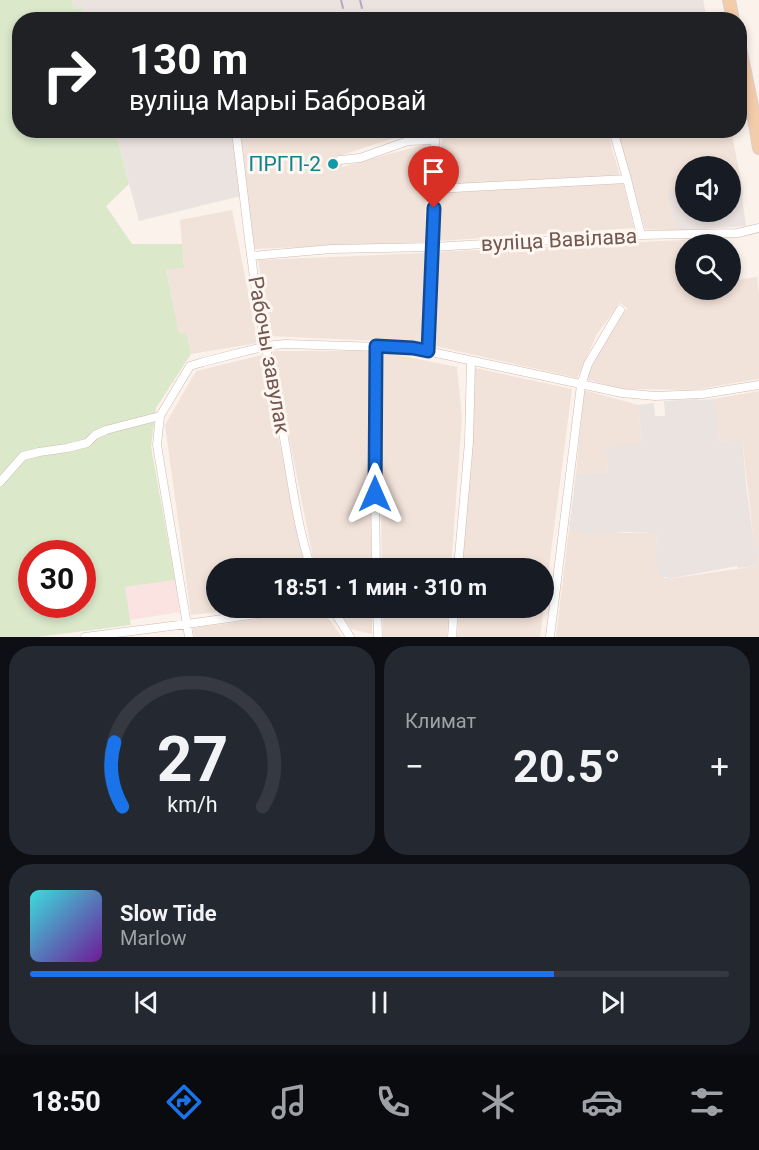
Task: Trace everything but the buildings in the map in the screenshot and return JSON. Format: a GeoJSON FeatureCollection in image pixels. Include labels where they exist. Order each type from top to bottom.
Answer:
{"type":"FeatureCollection","features":[{"type":"Feature","properties":{"kind":"main road"},"geometry":{"type":"LineString","coordinates":[[747,73],[756,106],[759,148]]}},
{"type":"Feature","properties":{"kind":"street"},"geometry":{"type":"LineString","coordinates":[[615,138],[641,235]]}},
{"type":"Feature","properties":{"kind":"street","name":"Рабочы завулак"},"geometry":{"type":"LineString","coordinates":[[237,140],[258,305],[297,517],[308,558]]}},
{"type":"Feature","properties":{"kind":"street"},"geometry":{"type":"LineString","coordinates":[[340,160],[360,158],[408,141],[435,140],[428,351]]}},
{"type":"Feature","properties":{"kind":"street"},"geometry":{"type":"LineString","coordinates":[[435,189],[627,179]]}},
{"type":"Feature","properties":{"kind":"street","name":"вуліца Вавілава"},"geometry":{"type":"LineString","coordinates":[[251,256],[332,249],[433,247],[641,235],[738,233],[759,228]]}},
{"type":"Feature","properties":{"kind":"street"},"geometry":{"type":"LineString","coordinates":[[550,637],[581,385],[588,364],[620,310]]}},
{"type":"Feature","properties":{"kind":"street"},"geometry":{"type":"LineString","coordinates":[[189,637],[157,445],[160,416],[190,366],[266,346],[285,344],[376,346],[413,348],[622,393],[655,396],[703,394],[759,385]]}},
{"type":"Feature","properties":{"kind":"street"},"geometry":{"type":"LineString","coordinates":[[376,346],[376,558]]}},
{"type":"Feature","properties":{"kind":"street"},"geometry":{"type":"LineString","coordinates":[[459,558],[469,442],[471,361]]}},
{"type":"Feature","properties":{"kind":"street"},"geometry":{"type":"LineString","coordinates":[[0,482],[23,456],[87,443],[94,435],[106,430],[160,416]]}},
{"type":"Feature","properties":{"kind":"street"},"geometry":{"type":"LineString","coordinates":[[85,637],[230,618]]}},
{"type":"Feature","properties":{"kind":"street"},"geometry":{"type":"LineString","coordinates":[[339,618],[351,637]]}},
{"type":"Feature","properties":{"kind":"street"},"geometry":{"type":"LineString","coordinates":[[377,618],[378,637]]}},
{"type":"Feature","properties":{"kind":"street"},"geometry":{"type":"LineString","coordinates":[[452,637],[453,618]]}},
{"type":"Feature","properties":{"kind":"shaded area"},"geometry":{"type":"Polygon","coordinates":[[[72,0],[703,0],[706,12],[83,12],[82,8],[74,9],[72,0]]]}},
{"type":"Feature","properties":{"kind":"shaded area"},"geometry":{"type":"Polygon","coordinates":[[[117,138],[233,138],[241,196],[139,221],[117,138]]]}},
{"type":"Feature","properties":{"kind":"shaded area"},"geometry":{"type":"Polygon","coordinates":[[[241,138],[394,138],[342,155],[342,167],[426,144],[425,242],[253,249],[241,138]]]}},
{"type":"Feature","properties":{"kind":"shaded area"},"geometry":{"type":"Polygon","coordinates":[[[442,138],[609,138],[620,176],[438,185],[442,138]]]}},
{"type":"Feature","properties":{"kind":"shaded area"},"geometry":{"type":"Polygon","coordinates":[[[618,138],[732,138],[736,156],[675,156],[675,190],[669,191],[675,231],[645,229],[618,138]]]}},
{"type":"Feature","properties":{"kind":"shaded area"},"geometry":{"type":"Polygon","coordinates":[[[741,180],[746,226],[675,231],[668,190],[675,189],[675,222],[741,222],[741,180]]]}},
{"type":"Feature","properties":{"kind":"shaded area"},"geometry":{"type":"Polygon","coordinates":[[[623,183],[634,228],[437,241],[439,193],[623,183]]]}},
{"type":"Feature","properties":{"kind":"shaded area"},"geometry":{"type":"Polygon","coordinates":[[[232,210],[258,343],[191,354],[186,333],[179,333],[166,268],[184,267],[180,220],[232,210]]]}},
{"type":"Feature","properties":{"kind":"shaded area"},"geometry":{"type":"Polygon","coordinates":[[[675,240],[675,300],[741,300],[741,279],[757,277],[759,379],[693,390],[621,389],[586,379],[600,348],[627,308],[620,303],[597,334],[577,378],[435,346],[438,252],[675,240]]]}},
{"type":"Feature","properties":{"kind":"shaded area"},"geometry":{"type":"Polygon","coordinates":[[[427,253],[423,343],[270,336],[258,260],[427,253]]]}},
{"type":"Feature","properties":{"kind":"shaded area"},"geometry":{"type":"Polygon","coordinates":[[[272,351],[370,351],[372,558],[313,558],[272,351]]]}},
{"type":"Feature","properties":{"kind":"shaded area"},"geometry":{"type":"Polygon","coordinates":[[[378,351],[457,367],[462,417],[452,558],[382,558],[378,351]]]}},
{"type":"Feature","properties":{"kind":"shaded area"},"geometry":{"type":"Polygon","coordinates":[[[262,355],[303,558],[206,558],[206,613],[191,615],[165,425],[196,371],[262,355]]]}},
{"type":"Feature","properties":{"kind":"shaded area"},"geometry":{"type":"Polygon","coordinates":[[[475,368],[572,389],[550,558],[463,558],[475,368]]]}},
{"type":"Feature","properties":{"kind":"shaded area"},"geometry":{"type":"Polygon","coordinates":[[[584,390],[638,405],[642,444],[606,447],[608,472],[576,474],[584,390]]]}},
{"type":"Feature","properties":{"kind":"shaded area"},"geometry":{"type":"Polygon","coordinates":[[[759,391],[759,547],[754,543],[742,438],[719,442],[713,399],[759,391]]]}},
{"type":"Feature","properties":{"kind":"shaded area"},"geometry":{"type":"Polygon","coordinates":[[[713,399],[719,442],[742,438],[754,542],[759,547],[759,555],[756,556],[757,566],[738,568],[737,566],[667,579],[667,577],[662,577],[654,565],[658,533],[625,532],[587,535],[569,529],[576,474],[608,472],[606,447],[642,443],[638,405],[654,403],[655,416],[665,416],[664,401],[713,399]]]}},
{"type":"Feature","properties":{"kind":"shaded area"},"geometry":{"type":"Polygon","coordinates":[[[569,529],[587,535],[658,533],[655,565],[662,577],[667,579],[757,566],[755,556],[759,555],[759,637],[556,637],[569,529]]]}},
{"type":"Feature","properties":{"kind":"shaded area"},"geometry":{"type":"Polygon","coordinates":[[[175,580],[180,612],[130,620],[125,587],[175,580]]]}},
{"type":"Feature","properties":{"kind":"shaded area"},"geometry":{"type":"Polygon","coordinates":[[[265,618],[328,618],[342,637],[194,637],[193,628],[265,618]]]}},
{"type":"Feature","properties":{"kind":"shaded area"},"geometry":{"type":"Polygon","coordinates":[[[344,618],[372,618],[372,634],[351,629],[344,618]]]}},
{"type":"Feature","properties":{"kind":"shaded area"},"geometry":{"type":"Polygon","coordinates":[[[383,618],[448,618],[447,637],[383,637],[383,618]]]}},
{"type":"Feature","properties":{"kind":"shaded area"},"geometry":{"type":"Polygon","coordinates":[[[458,618],[542,618],[540,637],[457,637],[458,618]]]}},
{"type":"Feature","properties":{"kind":"green space"},"geometry":{"type":"Polygon","coordinates":[[[0,0],[72,0],[74,9],[82,8],[83,12],[12,12],[12,138],[117,138],[129,184],[106,206],[132,244],[182,244],[184,268],[166,269],[179,333],[186,333],[191,354],[156,408],[151,447],[175,580],[125,587],[131,625],[37,637],[0,637],[0,0]]]}},
{"type":"Feature","properties":{"kind":"railway"},"geometry":{"type":"LineString","coordinates":[[341,0],[344,12]]}},
{"type":"Feature","properties":{"kind":"railway"},"geometry":{"type":"LineString","coordinates":[[360,0],[363,12]]}},
{"type":"Feature","properties":{"kind":"place","name":"ПРГП-2"},"geometry":{"type":"Point","coordinates":[333,164]}},
{"type":"Feature","properties":{"kind":"route"},"geometry":{"type":"LineString","coordinates":[[375,494],[376,346],[428,351],[434,208]]}}]}
